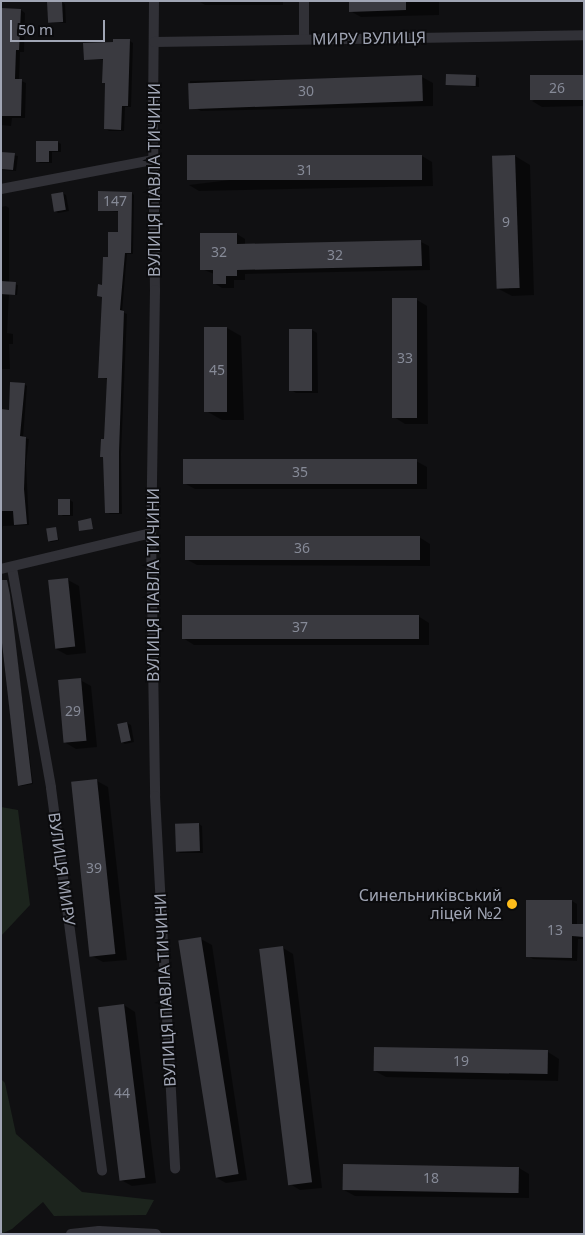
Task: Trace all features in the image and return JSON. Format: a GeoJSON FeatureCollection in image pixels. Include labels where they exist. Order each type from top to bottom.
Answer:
{"type":"FeatureCollection","features":[{"type":"Feature","properties":{"kind":"street","name":"ВУЛИЦЯ ПАВЛА ТИЧИНИ"},"geometry":{"type":"LineString","coordinates":[[154,1],[153,160],[155,300],[151,533],[155,796],[175,1168]]}},
{"type":"Feature","properties":{"kind":"street"},"geometry":{"type":"LineString","coordinates":[[304,1],[304,40]]}},
{"type":"Feature","properties":{"kind":"street","name":"МИРУ ВУЛИЦЯ"},"geometry":{"type":"LineString","coordinates":[[154,42],[584,35]]}},
{"type":"Feature","properties":{"kind":"street"},"geometry":{"type":"LineString","coordinates":[[1,189],[153,160]]}},
{"type":"Feature","properties":{"kind":"street"},"geometry":{"type":"LineString","coordinates":[[7,569],[151,533]]}},
{"type":"Feature","properties":{"kind":"street","name":"ВУЛИЦЯ МИРУ"},"geometry":{"type":"LineString","coordinates":[[7,569],[51,788],[102,1171]]}},
{"type":"Feature","properties":{"kind":"street"},"geometry":{"type":"LineString","coordinates":[[71,1234],[99,1232],[156,1234]]}},
{"type":"Feature","properties":{"kind":"shaded area"},"geometry":{"type":"Polygon","coordinates":[[[1,807],[18,810],[30,905],[1,936],[1,807]]]}},
{"type":"Feature","properties":{"kind":"shaded area"},"geometry":{"type":"Polygon","coordinates":[[[1,1079],[5,1083],[16,1134],[82,1192],[154,1200],[146,1215],[54,1216],[43,1202],[12,1229],[1,1234],[1,1079]]]}},
{"type":"Feature","properties":{"kind":"building"},"geometry":{"type":"Polygon","coordinates":[[[62,1],[63,22],[48,23],[47,2],[62,1]]]}},
{"type":"Feature","properties":{"kind":"building"},"geometry":{"type":"Polygon","coordinates":[[[349,1],[406,1],[406,10],[349,12],[349,1]]]}},
{"type":"Feature","properties":{"kind":"building"},"geometry":{"type":"Polygon","coordinates":[[[1,8],[21,9],[19,50],[16,50],[15,79],[22,79],[21,116],[1,116],[1,8]]]}},
{"type":"Feature","properties":{"kind":"building"},"geometry":{"type":"Polygon","coordinates":[[[113,39],[130,39],[128,106],[122,106],[121,130],[104,129],[105,83],[102,83],[103,59],[84,60],[83,43],[113,42],[113,39]]]}},
{"type":"Feature","properties":{"kind":"building"},"geometry":{"type":"Polygon","coordinates":[[[446,74],[476,75],[476,86],[446,85],[446,74]]]}},
{"type":"Feature","properties":{"kind":"building"},"geometry":{"type":"Polygon","coordinates":[[[422,75],[423,101],[189,109],[188,83],[422,75]]]}},
{"type":"Feature","properties":{"kind":"building"},"geometry":{"type":"Polygon","coordinates":[[[530,75],[584,75],[584,100],[530,100],[530,75]]]}},
{"type":"Feature","properties":{"kind":"building"},"geometry":{"type":"Polygon","coordinates":[[[36,141],[58,141],[58,151],[49,151],[49,162],[36,162],[36,141]]]}},
{"type":"Feature","properties":{"kind":"building"},"geometry":{"type":"Polygon","coordinates":[[[1,152],[15,153],[13,170],[1,169],[1,152]]]}},
{"type":"Feature","properties":{"kind":"building"},"geometry":{"type":"Polygon","coordinates":[[[187,155],[422,155],[422,180],[187,180],[187,155]]]}},
{"type":"Feature","properties":{"kind":"building"},"geometry":{"type":"Polygon","coordinates":[[[515,155],[520,288],[497,289],[492,156],[515,155]]]}},
{"type":"Feature","properties":{"kind":"building"},"geometry":{"type":"Polygon","coordinates":[[[98,191],[132,192],[131,253],[125,253],[120,310],[124,311],[119,452],[119,513],[105,513],[103,457],[100,457],[101,439],[104,439],[107,378],[98,378],[102,297],[97,296],[98,284],[102,285],[103,257],[108,257],[108,232],[118,232],[118,211],[98,211],[98,191]]]}},
{"type":"Feature","properties":{"kind":"building"},"geometry":{"type":"Polygon","coordinates":[[[63,192],[66,210],[54,212],[51,194],[63,192]]]}},
{"type":"Feature","properties":{"kind":"building"},"geometry":{"type":"Polygon","coordinates":[[[200,233],[237,233],[237,244],[421,240],[422,266],[237,270],[237,276],[226,276],[226,284],[213,284],[213,270],[200,270],[200,233]]]}},
{"type":"Feature","properties":{"kind":"building"},"geometry":{"type":"Polygon","coordinates":[[[1,281],[16,282],[15,295],[1,294],[1,281]]]}},
{"type":"Feature","properties":{"kind":"building"},"geometry":{"type":"Polygon","coordinates":[[[392,298],[417,298],[417,418],[392,418],[392,298]]]}},
{"type":"Feature","properties":{"kind":"building"},"geometry":{"type":"Polygon","coordinates":[[[204,327],[227,327],[227,412],[204,412],[204,327]]]}},
{"type":"Feature","properties":{"kind":"building"},"geometry":{"type":"Polygon","coordinates":[[[289,329],[312,329],[312,391],[289,391],[289,329]]]}},
{"type":"Feature","properties":{"kind":"building"},"geometry":{"type":"Polygon","coordinates":[[[10,382],[25,383],[20,436],[26,437],[24,489],[27,524],[14,525],[13,511],[1,511],[1,409],[9,410],[10,382]]]}},
{"type":"Feature","properties":{"kind":"building"},"geometry":{"type":"Polygon","coordinates":[[[183,459],[417,459],[417,484],[183,484],[183,459]]]}},
{"type":"Feature","properties":{"kind":"building"},"geometry":{"type":"Polygon","coordinates":[[[58,499],[70,499],[70,515],[58,515],[58,499]]]}},
{"type":"Feature","properties":{"kind":"building"},"geometry":{"type":"Polygon","coordinates":[[[91,518],[93,529],[79,531],[78,521],[91,518]]]}},
{"type":"Feature","properties":{"kind":"building"},"geometry":{"type":"Polygon","coordinates":[[[56,527],[58,540],[48,541],[46,529],[56,527]]]}},
{"type":"Feature","properties":{"kind":"building"},"geometry":{"type":"Polygon","coordinates":[[[185,536],[420,536],[420,560],[185,560],[185,536]]]}},
{"type":"Feature","properties":{"kind":"building"},"geometry":{"type":"Polygon","coordinates":[[[68,578],[75,647],[55,649],[48,580],[68,578]]]}},
{"type":"Feature","properties":{"kind":"building"},"geometry":{"type":"Polygon","coordinates":[[[1,580],[7,580],[10,595],[32,783],[18,786],[1,634],[1,580]]]}},
{"type":"Feature","properties":{"kind":"building"},"geometry":{"type":"Polygon","coordinates":[[[182,615],[419,615],[419,639],[182,639],[182,615]]]}},
{"type":"Feature","properties":{"kind":"building"},"geometry":{"type":"Polygon","coordinates":[[[81,678],[86,741],[64,743],[58,680],[81,678]]]}},
{"type":"Feature","properties":{"kind":"building"},"geometry":{"type":"Polygon","coordinates":[[[127,722],[131,741],[121,743],[117,724],[127,722]]]}},
{"type":"Feature","properties":{"kind":"building"},"geometry":{"type":"Polygon","coordinates":[[[97,779],[115,954],[90,957],[71,782],[97,779]]]}},
{"type":"Feature","properties":{"kind":"building"},"geometry":{"type":"Polygon","coordinates":[[[199,823],[200,851],[176,852],[175,824],[199,823]]]}},
{"type":"Feature","properties":{"kind":"building"},"geometry":{"type":"Polygon","coordinates":[[[526,900],[572,900],[572,924],[584,924],[584,937],[572,936],[572,958],[526,957],[526,900]]]}},
{"type":"Feature","properties":{"kind":"building"},"geometry":{"type":"Polygon","coordinates":[[[201,937],[239,1174],[216,1178],[178,941],[201,937]]]}},
{"type":"Feature","properties":{"kind":"building"},"geometry":{"type":"Polygon","coordinates":[[[283,946],[312,1182],[288,1185],[259,949],[283,946]]]}},
{"type":"Feature","properties":{"kind":"building"},"geometry":{"type":"Polygon","coordinates":[[[124,1004],[145,1178],[120,1181],[98,1007],[124,1004]]]}},
{"type":"Feature","properties":{"kind":"building"},"geometry":{"type":"Polygon","coordinates":[[[374,1047],[548,1050],[548,1074],[374,1071],[374,1047]]]}},
{"type":"Feature","properties":{"kind":"building"},"geometry":{"type":"Polygon","coordinates":[[[343,1164],[519,1167],[519,1193],[343,1190],[343,1164]]]}},
{"type":"Feature","properties":{"kind":"place","name":"Синельниківський ліцей №2"},"geometry":{"type":"Point","coordinates":[512,904]}}]}
